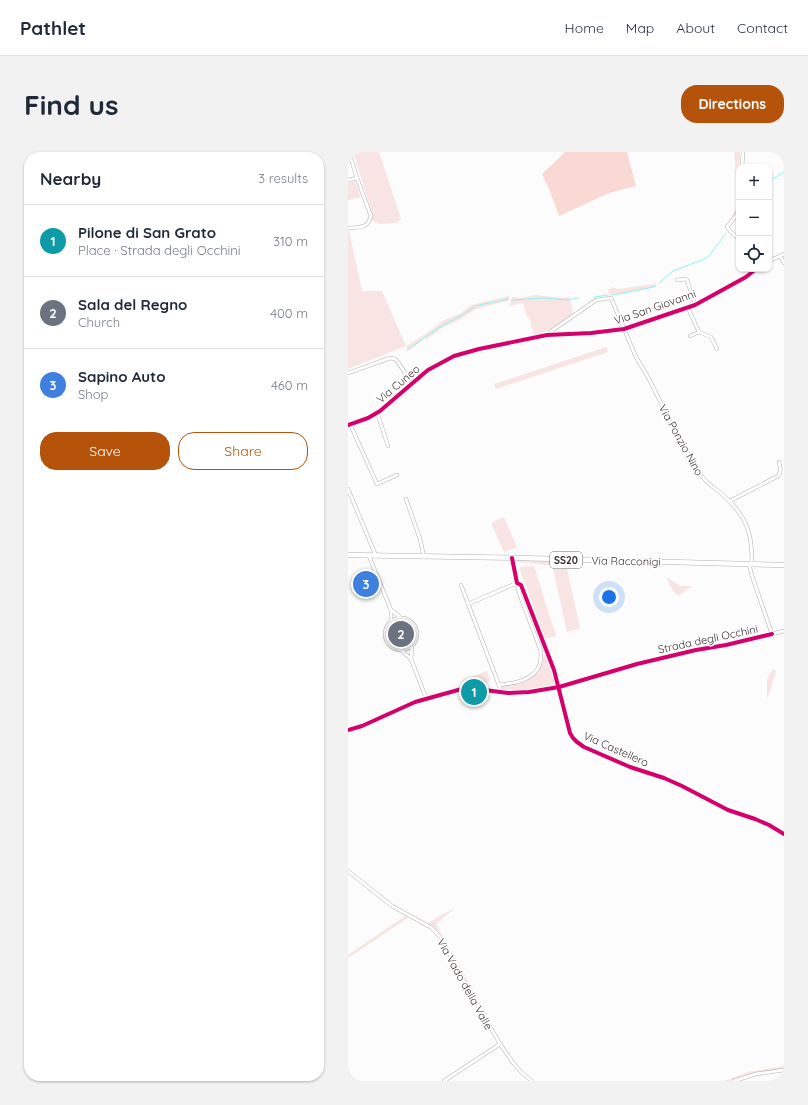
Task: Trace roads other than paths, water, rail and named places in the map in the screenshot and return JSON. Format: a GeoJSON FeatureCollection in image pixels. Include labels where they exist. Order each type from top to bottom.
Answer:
{"type":"FeatureCollection","features":[{"type":"Feature","properties":{"kind":"main road","name":"Via Racconigi"},"geometry":{"type":"LineString","coordinates":[[348,555],[784,565]]}},
{"type":"Feature","properties":{"kind":"street"},"geometry":{"type":"LineString","coordinates":[[348,228],[365,226],[370,221],[371,216],[349,152]]}},
{"type":"Feature","properties":{"kind":"street"},"geometry":{"type":"LineString","coordinates":[[742,164],[743,152]]}},
{"type":"Feature","properties":{"kind":"street"},"geometry":{"type":"LineString","coordinates":[[348,180],[357,178]]}},
{"type":"Feature","properties":{"kind":"street"},"geometry":{"type":"LineString","coordinates":[[736,216],[727,227],[736,236]]}},
{"type":"Feature","properties":{"kind":"street"},"geometry":{"type":"LineString","coordinates":[[772,260],[784,254]]}},
{"type":"Feature","properties":{"kind":"street"},"geometry":{"type":"LineString","coordinates":[[780,256],[784,263]]}},
{"type":"Feature","properties":{"kind":"street","name":"Via San Giovanni"},"geometry":{"type":"LineString","coordinates":[[504,344],[547,335],[624,330],[695,305],[746,277],[752,272]]}},
{"type":"Feature","properties":{"kind":"street"},"geometry":{"type":"LineString","coordinates":[[676,280],[687,280],[695,305]]}},
{"type":"Feature","properties":{"kind":"street","name":"Via Ponzio Nino"},"geometry":{"type":"LineString","coordinates":[[547,335],[567,319],[596,300],[611,298],[636,357],[700,474],[705,481],[730,501],[748,530],[751,546],[752,576],[772,634]]}},
{"type":"Feature","properties":{"kind":"street"},"geometry":{"type":"LineString","coordinates":[[688,308],[699,332],[710,337],[717,349]]}},
{"type":"Feature","properties":{"kind":"street"},"geometry":{"type":"LineString","coordinates":[[690,336],[699,332]]}},
{"type":"Feature","properties":{"kind":"street","name":"Via Cuneo"},"geometry":{"type":"LineString","coordinates":[[349,425],[368,418],[388,405],[428,370],[454,356],[504,344]]}},
{"type":"Feature","properties":{"kind":"street"},"geometry":{"type":"LineString","coordinates":[[348,373],[388,358],[392,358],[397,361],[412,383]]}},
{"type":"Feature","properties":{"kind":"street"},"geometry":{"type":"LineString","coordinates":[[377,412],[388,446]]}},
{"type":"Feature","properties":{"kind":"street"},"geometry":{"type":"LineString","coordinates":[[349,425],[377,484],[397,475]]}},
{"type":"Feature","properties":{"kind":"street"},"geometry":{"type":"LineString","coordinates":[[730,501],[778,476],[781,470],[779,462]]}},
{"type":"Feature","properties":{"kind":"street"},"geometry":{"type":"LineString","coordinates":[[348,489],[376,556]]}},
{"type":"Feature","properties":{"kind":"street"},"geometry":{"type":"LineString","coordinates":[[406,499],[420,539],[424,557]]}},
{"type":"Feature","properties":{"kind":"street"},"geometry":{"type":"LineString","coordinates":[[369,556],[391,610],[391,621]]}},
{"type":"Feature","properties":{"kind":"street","name":"Via Castellero"},"geometry":{"type":"LineString","coordinates":[[512,558],[517,583],[521,585],[523,589],[554,670],[570,733],[573,738],[584,747],[630,767],[664,778],[728,810],[755,819],[784,834]]}},
{"type":"Feature","properties":{"kind":"street"},"geometry":{"type":"LineString","coordinates":[[468,604],[517,583],[519,593],[541,651],[541,660],[536,672],[529,678],[499,685]]}},
{"type":"Feature","properties":{"kind":"street"},"geometry":{"type":"LineString","coordinates":[[461,585],[502,693]]}},
{"type":"Feature","properties":{"kind":"street"},"geometry":{"type":"LineString","coordinates":[[391,610],[400,617],[410,620],[417,628],[418,633],[412,647],[411,659]]}},
{"type":"Feature","properties":{"kind":"street"},"geometry":{"type":"LineString","coordinates":[[400,617],[391,621],[386,628],[385,632],[387,642],[393,648],[402,650],[412,647]]}},
{"type":"Feature","properties":{"kind":"street","name":"Strada degli Occhini"},"geometry":{"type":"LineString","coordinates":[[348,730],[362,726],[426,698],[469,688],[502,693],[529,692],[559,687],[637,664],[784,631]]}},
{"type":"Feature","properties":{"kind":"street"},"geometry":{"type":"LineString","coordinates":[[402,650],[411,659],[426,698]]}},
{"type":"Feature","properties":{"kind":"street","name":"Via Vado della Valle"},"geometry":{"type":"LineString","coordinates":[[348,871],[392,906],[432,928],[442,939],[460,975],[500,1044],[514,1064],[532,1081]]}},
{"type":"Feature","properties":{"kind":"street"},"geometry":{"type":"LineString","coordinates":[[444,1081],[500,1044]]}},
{"type":"Feature","properties":{"kind":"street"},"geometry":{"type":"LineString","coordinates":[[734,1081],[756,1074],[784,1070]]}},
{"type":"Feature","properties":{"kind":"waterway"},"geometry":{"type":"LineString","coordinates":[[772,179],[784,172]]}},
{"type":"Feature","properties":{"kind":"waterway"},"geometry":{"type":"LineString","coordinates":[[660,283],[673,271],[709,256],[726,233]]}},
{"type":"Feature","properties":{"kind":"waterway"},"geometry":{"type":"LineString","coordinates":[[613,295],[655,286]]}},
{"type":"Feature","properties":{"kind":"waterway"},"geometry":{"type":"LineString","coordinates":[[594,297],[608,295]]}},
{"type":"Feature","properties":{"kind":"waterway"},"geometry":{"type":"LineString","coordinates":[[512,300],[544,298],[568,300],[578,298]]}},
{"type":"Feature","properties":{"kind":"waterway"},"geometry":{"type":"LineString","coordinates":[[407,350],[440,327],[464,314],[475,306],[508,299]]}},
{"type":"Feature","properties":{"kind":"place","name":"Sapino Auto"},"geometry":{"type":"Point","coordinates":[366,584]}},
{"type":"Feature","properties":{"kind":"place","name":"Sala del Regno"},"geometry":{"type":"Point","coordinates":[401,634]}},
{"type":"Feature","properties":{"kind":"place","name":"Pilone di San Grato"},"geometry":{"type":"Point","coordinates":[474,692]}}]}
